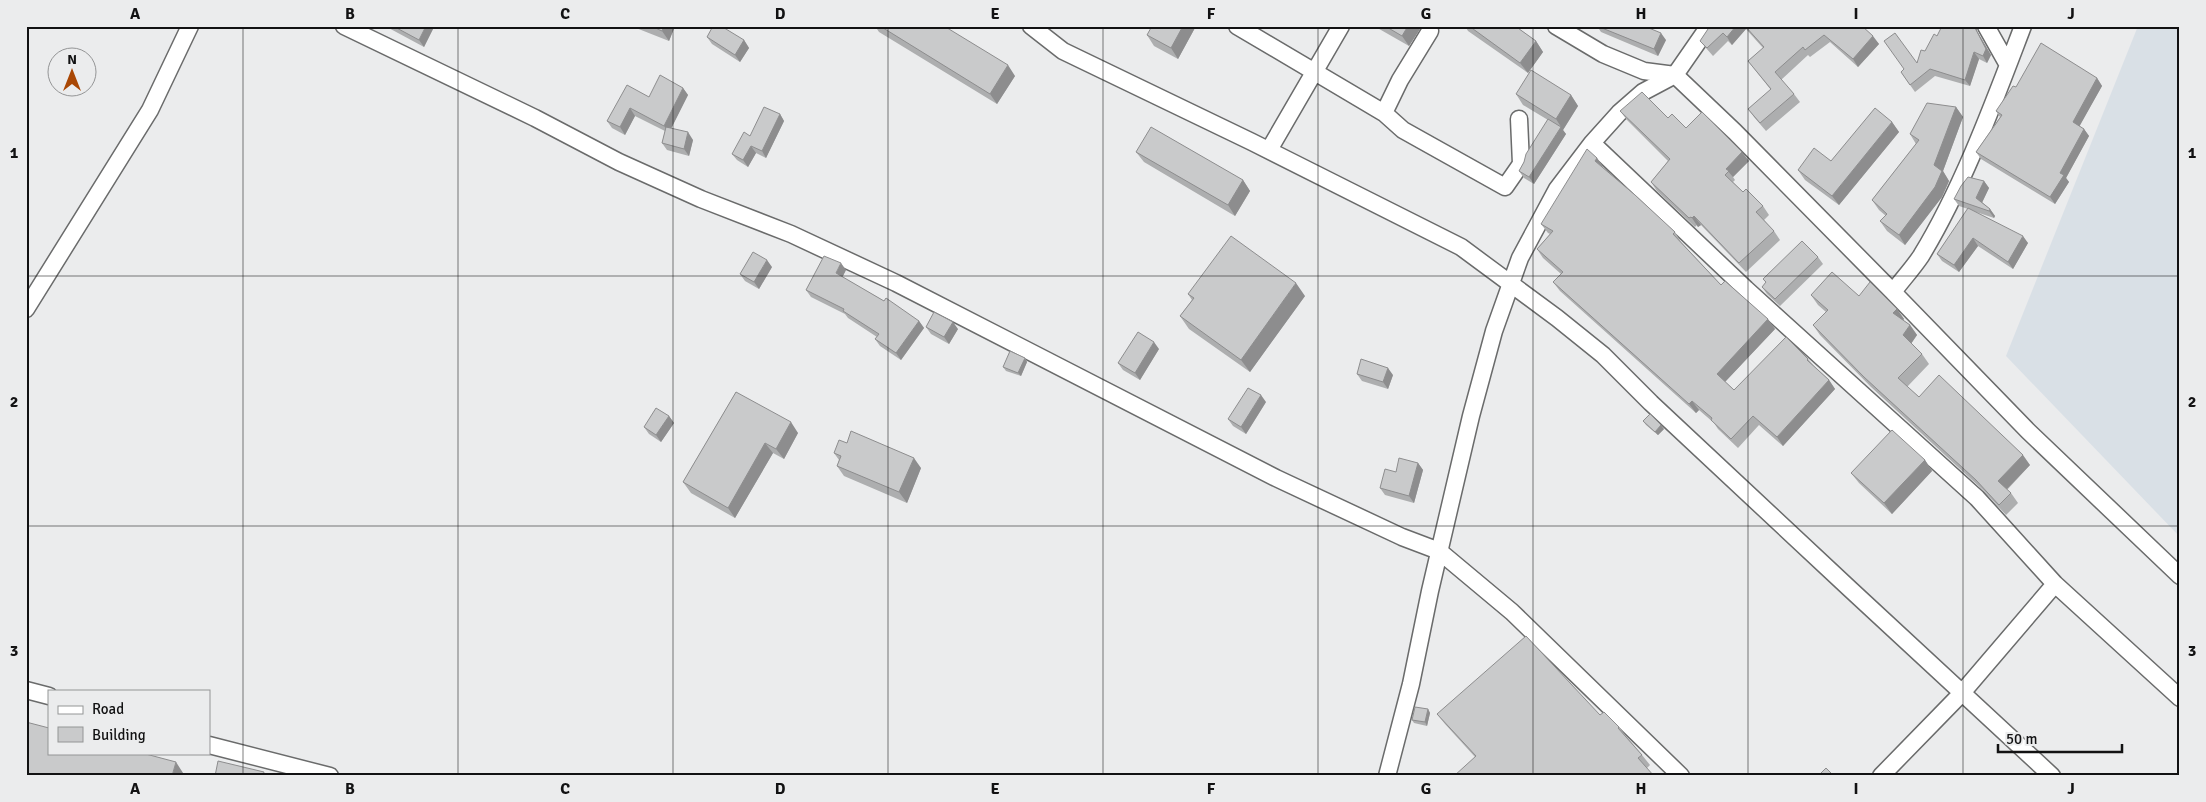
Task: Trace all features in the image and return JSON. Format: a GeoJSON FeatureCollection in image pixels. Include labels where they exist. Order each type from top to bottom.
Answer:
{"type":"FeatureCollection","features":[{"type":"Feature","properties":{"kind":"street"},"geometry":{"type":"LineString","coordinates":[[26,309],[150,110],[190,26]]}},
{"type":"Feature","properties":{"kind":"street"},"geometry":{"type":"LineString","coordinates":[[345,26],[366,39],[535,118],[619,162],[701,199],[791,234],[896,283],[1276,478],[1402,537],[1440,551],[1512,612],[1681,776]]}},
{"type":"Feature","properties":{"kind":"street"},"geometry":{"type":"LineString","coordinates":[[1031,26],[1063,51],[1269,150],[1461,247],[1557,318],[1603,355],[1651,404],[1961,694],[2052,776]]}},
{"type":"Feature","properties":{"kind":"street"},"geometry":{"type":"LineString","coordinates":[[1237,26],[1384,113],[1403,130],[1505,187],[1521,164],[1519,119]]}},
{"type":"Feature","properties":{"kind":"street"},"geometry":{"type":"LineString","coordinates":[[1269,150],[1341,26]]}},
{"type":"Feature","properties":{"kind":"street"},"geometry":{"type":"LineString","coordinates":[[1556,26],[1603,54],[1644,71],[1675,75],[1735,132],[1894,292],[2028,431],[2180,576]]}},
{"type":"Feature","properties":{"kind":"street"},"geometry":{"type":"LineString","coordinates":[[1387,776],[1411,684],[1472,416],[1494,331],[1520,258],[1557,189],[1592,143],[1619,113],[1643,92],[1675,75],[1709,26]]}},
{"type":"Feature","properties":{"kind":"street"},"geometry":{"type":"LineString","coordinates":[[1986,26],[2008,65]]}},
{"type":"Feature","properties":{"kind":"street"},"geometry":{"type":"LineString","coordinates":[[1894,292],[1920,256],[1952,196],[2024,26]]}},
{"type":"Feature","properties":{"kind":"street"},"geometry":{"type":"LineString","coordinates":[[1384,113],[1400,80],[1430,31]]}},
{"type":"Feature","properties":{"kind":"street"},"geometry":{"type":"LineString","coordinates":[[1592,143],[1746,289],[1977,498],[2055,584],[2180,698]]}},
{"type":"Feature","properties":{"kind":"street"},"geometry":{"type":"LineString","coordinates":[[1881,776],[1961,694],[2055,584]]}},
{"type":"Feature","properties":{"kind":"street"},"geometry":{"type":"LineString","coordinates":[[26,690],[48,696]]}},
{"type":"Feature","properties":{"kind":"street"},"geometry":{"type":"LineString","coordinates":[[210,745],[330,776]]}},
{"type":"Feature","properties":{"kind":"shaded area"},"geometry":{"type":"Polygon","coordinates":[[[2138,26],[2180,26],[2180,537],[2006,356],[2138,26]]]}},
{"type":"Feature","properties":{"kind":"building"},"geometry":{"type":"Polygon","coordinates":[[[393,26],[426,26],[419,40],[393,26]]]}},
{"type":"Feature","properties":{"kind":"building"},"geometry":{"type":"Polygon","coordinates":[[[651,26],[664,26],[662,31],[651,26]]]}},
{"type":"Feature","properties":{"kind":"building"},"geometry":{"type":"Polygon","coordinates":[[[713,26],[721,26],[744,40],[735,55],[707,37],[713,26]]]}},
{"type":"Feature","properties":{"kind":"building"},"geometry":{"type":"Polygon","coordinates":[[[880,26],[944,26],[1008,65],[990,94],[880,26]]]}},
{"type":"Feature","properties":{"kind":"building"},"geometry":{"type":"Polygon","coordinates":[[[1152,26],[1183,26],[1171,48],[1147,35],[1152,26]]]}},
{"type":"Feature","properties":{"kind":"building"},"geometry":{"type":"Polygon","coordinates":[[[1385,26],[1408,26],[1402,36],[1385,26]]]}},
{"type":"Feature","properties":{"kind":"building"},"geometry":{"type":"Polygon","coordinates":[[[1469,26],[1515,26],[1536,41],[1520,63],[1469,26]]]}},
{"type":"Feature","properties":{"kind":"building"},"geometry":{"type":"Polygon","coordinates":[[[1597,26],[1644,26],[1661,33],[1654,49],[1597,26]]]}},
{"type":"Feature","properties":{"kind":"building"},"geometry":{"type":"Polygon","coordinates":[[[1710,26],[1736,26],[1727,37],[1723,33],[1707,48],[1700,41],[1710,26]]]}},
{"type":"Feature","properties":{"kind":"building"},"geometry":{"type":"Polygon","coordinates":[[[1745,26],[1862,26],[1873,36],[1853,59],[1824,35],[1805,50],[1803,47],[1775,72],[1794,94],[1760,123],[1748,109],[1771,89],[1748,61],[1764,47],[1745,26]]]}},
{"type":"Feature","properties":{"kind":"building"},"geometry":{"type":"Polygon","coordinates":[[[1942,26],[1974,26],[1986,49],[1983,56],[1974,52],[1965,80],[1930,69],[1910,85],[1901,72],[1904,69],[1884,41],[1895,33],[1917,63],[1921,50],[1925,51],[1934,34],[1937,36],[1942,26]]]}},
{"type":"Feature","properties":{"kind":"building"},"geometry":{"type":"Polygon","coordinates":[[[2041,43],[2097,78],[2073,122],[2084,129],[2060,173],[2064,175],[2050,197],[1976,152],[2002,115],[1996,111],[2013,86],[2016,87],[2041,43]]]}},
{"type":"Feature","properties":{"kind":"building"},"geometry":{"type":"Polygon","coordinates":[[[1531,70],[1571,95],[1556,119],[1516,94],[1531,70]]]}},
{"type":"Feature","properties":{"kind":"building"},"geometry":{"type":"Polygon","coordinates":[[[660,75],[683,88],[664,126],[630,108],[620,127],[607,121],[627,85],[649,97],[660,75]]]}},
{"type":"Feature","properties":{"kind":"building"},"geometry":{"type":"Polygon","coordinates":[[[1642,92],[1668,118],[1672,114],[1686,128],[1702,112],[1742,152],[1726,169],[1729,171],[1725,175],[1743,192],[1746,189],[1763,206],[1756,212],[1774,231],[1739,263],[1694,216],[1689,218],[1651,182],[1670,159],[1620,111],[1642,92]]]}},
{"type":"Feature","properties":{"kind":"building"},"geometry":{"type":"Polygon","coordinates":[[[1927,103],[1956,107],[1934,165],[1942,171],[1935,187],[1899,235],[1880,221],[1887,214],[1872,200],[1919,140],[1910,134],[1927,103]]]}},
{"type":"Feature","properties":{"kind":"building"},"geometry":{"type":"Polygon","coordinates":[[[764,107],[780,114],[762,151],[751,146],[743,160],[732,154],[744,132],[750,136],[764,107]]]}},
{"type":"Feature","properties":{"kind":"building"},"geometry":{"type":"Polygon","coordinates":[[[1875,108],[1892,122],[1832,196],[1798,170],[1814,148],[1831,161],[1875,108]]]}},
{"type":"Feature","properties":{"kind":"building"},"geometry":{"type":"Polygon","coordinates":[[[1548,119],[1561,127],[1529,177],[1519,171],[1526,154],[1548,119]]]}},
{"type":"Feature","properties":{"kind":"building"},"geometry":{"type":"Polygon","coordinates":[[[666,127],[688,132],[684,149],[662,143],[666,127]]]}},
{"type":"Feature","properties":{"kind":"building"},"geometry":{"type":"Polygon","coordinates":[[[1151,127],[1243,180],[1228,205],[1136,152],[1151,127]]]}},
{"type":"Feature","properties":{"kind":"building"},"geometry":{"type":"Polygon","coordinates":[[[1587,149],[1597,158],[1595,161],[1675,232],[1673,234],[1721,285],[1725,281],[1768,319],[1717,374],[1734,390],[1786,337],[1829,380],[1777,437],[1753,416],[1731,439],[1711,420],[1712,418],[1692,401],[1689,404],[1553,282],[1563,272],[1537,249],[1553,231],[1541,224],[1587,149]]]}},
{"type":"Feature","properties":{"kind":"building"},"geometry":{"type":"Polygon","coordinates":[[[1968,177],[1984,181],[1976,198],[1990,209],[1989,211],[1954,199],[1968,177]]]}},
{"type":"Feature","properties":{"kind":"building"},"geometry":{"type":"Polygon","coordinates":[[[1968,208],[2023,236],[2008,262],[1973,238],[1954,265],[1937,254],[1968,208]]]}},
{"type":"Feature","properties":{"kind":"building"},"geometry":{"type":"Polygon","coordinates":[[[1231,236],[1296,283],[1241,360],[1180,316],[1194,298],[1188,294],[1231,236]]]}},
{"type":"Feature","properties":{"kind":"building"},"geometry":{"type":"Polygon","coordinates":[[[1802,241],[1818,257],[1775,299],[1762,287],[1766,282],[1763,279],[1802,241]]]}},
{"type":"Feature","properties":{"kind":"building"},"geometry":{"type":"Polygon","coordinates":[[[753,252],[767,260],[754,282],[740,274],[753,252]]]}},
{"type":"Feature","properties":{"kind":"building"},"geometry":{"type":"Polygon","coordinates":[[[824,256],[841,263],[836,273],[884,301],[886,298],[919,321],[896,353],[875,339],[879,334],[843,311],[844,309],[806,290],[824,256]]]}},
{"type":"Feature","properties":{"kind":"building"},"geometry":{"type":"Polygon","coordinates":[[[1832,272],[1859,296],[1870,282],[1897,309],[1893,313],[1910,325],[1903,335],[1922,354],[1898,378],[1919,397],[1939,375],[2023,455],[1998,481],[2011,493],[1999,505],[1976,480],[1864,377],[1813,325],[1828,310],[1811,295],[1832,272]]]}},
{"type":"Feature","properties":{"kind":"building"},"geometry":{"type":"Polygon","coordinates":[[[934,312],[953,322],[944,337],[926,327],[934,312]]]}},
{"type":"Feature","properties":{"kind":"building"},"geometry":{"type":"Polygon","coordinates":[[[1138,332],[1154,342],[1135,373],[1118,363],[1138,332]]]}},
{"type":"Feature","properties":{"kind":"building"},"geometry":{"type":"Polygon","coordinates":[[[1010,351],[1025,358],[1018,373],[1003,367],[1010,351]]]}},
{"type":"Feature","properties":{"kind":"building"},"geometry":{"type":"Polygon","coordinates":[[[1361,359],[1388,368],[1383,382],[1357,374],[1361,359]]]}},
{"type":"Feature","properties":{"kind":"building"},"geometry":{"type":"Polygon","coordinates":[[[1248,388],[1261,395],[1241,427],[1228,419],[1248,388]]]}},
{"type":"Feature","properties":{"kind":"building"},"geometry":{"type":"Polygon","coordinates":[[[736,392],[791,422],[776,449],[765,443],[728,508],[683,482],[736,392]]]}},
{"type":"Feature","properties":{"kind":"building"},"geometry":{"type":"Polygon","coordinates":[[[656,408],[669,416],[656,435],[644,427],[656,408]]]}},
{"type":"Feature","properties":{"kind":"building"},"geometry":{"type":"Polygon","coordinates":[[[1650,414],[1661,425],[1655,432],[1643,421],[1650,414]]]}},
{"type":"Feature","properties":{"kind":"building"},"geometry":{"type":"Polygon","coordinates":[[[1892,430],[1925,460],[1884,503],[1851,473],[1892,430]]]}},
{"type":"Feature","properties":{"kind":"building"},"geometry":{"type":"Polygon","coordinates":[[[851,431],[914,458],[899,492],[837,466],[841,456],[834,453],[839,440],[847,443],[851,431]]]}},
{"type":"Feature","properties":{"kind":"building"},"geometry":{"type":"Polygon","coordinates":[[[1399,458],[1418,463],[1409,496],[1380,488],[1385,469],[1396,472],[1399,458]]]}},
{"type":"Feature","properties":{"kind":"building"},"geometry":{"type":"Polygon","coordinates":[[[1526,636],[1600,715],[1604,712],[1619,727],[1642,755],[1638,758],[1654,776],[1454,776],[1476,756],[1437,714],[1526,636]]]}},
{"type":"Feature","properties":{"kind":"building"},"geometry":{"type":"Polygon","coordinates":[[[1415,707],[1428,709],[1425,722],[1412,720],[1415,707]]]}},
{"type":"Feature","properties":{"kind":"building"},"geometry":{"type":"Polygon","coordinates":[[[26,722],[48,728],[48,754],[146,754],[176,762],[172,776],[26,776],[26,722]]]}},
{"type":"Feature","properties":{"kind":"building"},"geometry":{"type":"Polygon","coordinates":[[[218,761],[264,772],[263,776],[215,776],[218,761]]]}},
{"type":"Feature","properties":{"kind":"building"},"geometry":{"type":"Polygon","coordinates":[[[1826,768],[1834,776],[1818,776],[1826,768]]]}}]}
